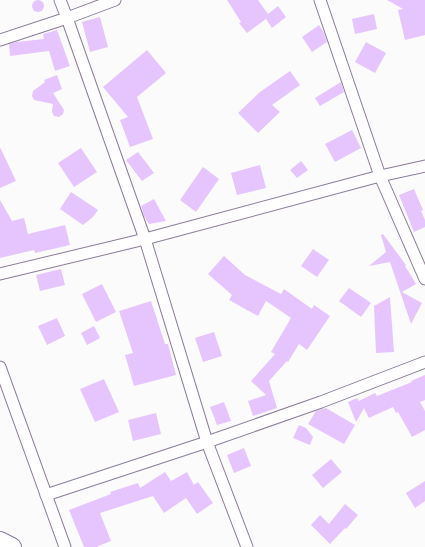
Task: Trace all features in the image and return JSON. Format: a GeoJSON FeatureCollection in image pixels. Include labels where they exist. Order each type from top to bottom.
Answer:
{"type":"FeatureCollection","features":[{"type":"Feature","properties":{"kind":"highway"},"geometry":{"type":"LineString","coordinates":[[0,541],[12,547]]}},
{"type":"Feature","properties":{"kind":"street"},"geometry":{"type":"LineString","coordinates":[[60,0],[144,239],[207,442],[247,547]]}},
{"type":"Feature","properties":{"kind":"street"},"geometry":{"type":"LineString","coordinates":[[0,40],[67,18],[115,0]]}},
{"type":"Feature","properties":{"kind":"street"},"geometry":{"type":"LineString","coordinates":[[320,0],[380,176],[425,279]]}},
{"type":"Feature","properties":{"kind":"street"},"geometry":{"type":"LineString","coordinates":[[0,274],[144,239],[380,176],[425,166]]}},
{"type":"Feature","properties":{"kind":"street"},"geometry":{"type":"LineString","coordinates":[[46,495],[207,442],[321,402],[425,362]]}},
{"type":"Feature","properties":{"kind":"street"},"geometry":{"type":"LineString","coordinates":[[0,367],[65,547]]}},
{"type":"Feature","properties":{"kind":"building"},"geometry":{"type":"Polygon","coordinates":[[[38,0],[42,2],[44,6],[42,10],[38,12],[34,10],[32,6],[34,2],[38,0]]]}},
{"type":"Feature","properties":{"kind":"building"},"geometry":{"type":"Polygon","coordinates":[[[227,0],[258,0],[268,14],[278,6],[286,17],[272,28],[266,19],[247,33],[239,23],[241,22],[227,0]]]}},
{"type":"Feature","properties":{"kind":"building"},"geometry":{"type":"Polygon","coordinates":[[[387,0],[425,0],[425,35],[405,40],[398,10],[403,9],[387,0]]]}},
{"type":"Feature","properties":{"kind":"building"},"geometry":{"type":"Polygon","coordinates":[[[374,14],[377,29],[355,34],[352,19],[374,14]]]}},
{"type":"Feature","properties":{"kind":"building"},"geometry":{"type":"Polygon","coordinates":[[[100,17],[108,47],[90,52],[82,22],[100,17]]]}},
{"type":"Feature","properties":{"kind":"building"},"geometry":{"type":"Polygon","coordinates":[[[319,25],[327,42],[312,52],[302,37],[319,25]]]}},
{"type":"Feature","properties":{"kind":"building"},"geometry":{"type":"Polygon","coordinates":[[[57,30],[70,66],[55,71],[49,51],[10,56],[9,44],[44,39],[43,34],[57,30]]]}},
{"type":"Feature","properties":{"kind":"building"},"geometry":{"type":"Polygon","coordinates":[[[366,42],[386,53],[375,73],[355,62],[366,42]]]}},
{"type":"Feature","properties":{"kind":"building"},"geometry":{"type":"Polygon","coordinates":[[[147,50],[166,73],[137,97],[153,139],[130,147],[120,120],[128,117],[103,87],[147,50]]]}},
{"type":"Feature","properties":{"kind":"building"},"geometry":{"type":"Polygon","coordinates":[[[290,71],[300,85],[272,105],[280,112],[258,133],[238,113],[260,92],[290,71]]]}},
{"type":"Feature","properties":{"kind":"building"},"geometry":{"type":"Polygon","coordinates":[[[57,75],[62,89],[53,93],[64,110],[63,114],[59,117],[54,116],[52,112],[53,104],[34,100],[32,96],[33,91],[45,82],[44,80],[57,75]]]}},
{"type":"Feature","properties":{"kind":"building"},"geometry":{"type":"Polygon","coordinates":[[[341,82],[344,92],[320,106],[315,98],[341,82]]]}},
{"type":"Feature","properties":{"kind":"building"},"geometry":{"type":"Polygon","coordinates":[[[352,130],[361,148],[335,162],[325,144],[352,130]]]}},
{"type":"Feature","properties":{"kind":"building"},"geometry":{"type":"Polygon","coordinates":[[[0,147],[16,181],[0,188],[0,147]]]}},
{"type":"Feature","properties":{"kind":"building"},"geometry":{"type":"Polygon","coordinates":[[[81,148],[97,172],[74,187],[58,163],[81,148]]]}},
{"type":"Feature","properties":{"kind":"building"},"geometry":{"type":"Polygon","coordinates":[[[138,152],[154,173],[142,181],[126,160],[138,152]]]}},
{"type":"Feature","properties":{"kind":"building"},"geometry":{"type":"Polygon","coordinates":[[[301,161],[308,170],[297,178],[290,170],[301,161]]]}},
{"type":"Feature","properties":{"kind":"building"},"geometry":{"type":"Polygon","coordinates":[[[260,165],[266,188],[237,195],[231,173],[260,165]]]}},
{"type":"Feature","properties":{"kind":"building"},"geometry":{"type":"Polygon","coordinates":[[[203,167],[219,179],[196,212],[180,200],[203,167]]]}},
{"type":"Feature","properties":{"kind":"building"},"geometry":{"type":"Polygon","coordinates":[[[414,189],[423,210],[421,211],[425,220],[425,227],[414,232],[399,195],[414,189]]]}},
{"type":"Feature","properties":{"kind":"building"},"geometry":{"type":"Polygon","coordinates":[[[71,192],[98,210],[93,217],[83,225],[60,209],[71,192]]]}},
{"type":"Feature","properties":{"kind":"building"},"geometry":{"type":"Polygon","coordinates":[[[154,199],[166,221],[149,224],[144,216],[141,206],[154,199]]]}},
{"type":"Feature","properties":{"kind":"building"},"geometry":{"type":"Polygon","coordinates":[[[0,200],[12,221],[24,218],[28,234],[65,225],[70,245],[35,253],[34,250],[0,258],[0,200]]]}},
{"type":"Feature","properties":{"kind":"building"},"geometry":{"type":"Polygon","coordinates":[[[383,234],[406,265],[405,266],[416,284],[402,292],[422,303],[411,324],[390,262],[369,266],[386,252],[381,235],[383,234]]]}},
{"type":"Feature","properties":{"kind":"building"},"geometry":{"type":"Polygon","coordinates":[[[313,249],[329,260],[317,277],[301,266],[313,249]]]}},
{"type":"Feature","properties":{"kind":"building"},"geometry":{"type":"Polygon","coordinates":[[[224,256],[245,275],[281,294],[284,289],[312,309],[314,305],[330,316],[307,350],[299,344],[288,362],[287,361],[269,381],[277,408],[253,416],[248,401],[266,395],[251,381],[275,354],[271,352],[291,318],[266,301],[258,316],[229,300],[232,295],[208,274],[224,256]]]}},
{"type":"Feature","properties":{"kind":"building"},"geometry":{"type":"Polygon","coordinates":[[[61,269],[65,285],[40,291],[36,275],[61,269]]]}},
{"type":"Feature","properties":{"kind":"building"},"geometry":{"type":"Polygon","coordinates":[[[102,284],[116,312],[96,322],[82,294],[102,284]]]}},
{"type":"Feature","properties":{"kind":"building"},"geometry":{"type":"Polygon","coordinates":[[[349,288],[371,303],[361,317],[339,301],[349,288]]]}},
{"type":"Feature","properties":{"kind":"building"},"geometry":{"type":"Polygon","coordinates":[[[390,297],[394,352],[376,353],[374,306],[390,297]]]}},
{"type":"Feature","properties":{"kind":"building"},"geometry":{"type":"Polygon","coordinates":[[[151,301],[165,344],[168,344],[176,375],[134,386],[125,355],[133,353],[119,311],[151,301]]]}},
{"type":"Feature","properties":{"kind":"building"},"geometry":{"type":"Polygon","coordinates":[[[57,318],[65,336],[47,345],[38,326],[57,318]]]}},
{"type":"Feature","properties":{"kind":"building"},"geometry":{"type":"Polygon","coordinates":[[[94,326],[100,338],[87,345],[81,333],[94,326]]]}},
{"type":"Feature","properties":{"kind":"building"},"geometry":{"type":"Polygon","coordinates":[[[214,332],[222,356],[203,362],[195,338],[214,332]]]}},
{"type":"Feature","properties":{"kind":"building"},"geometry":{"type":"Polygon","coordinates":[[[425,375],[425,400],[420,402],[425,411],[425,430],[412,437],[398,412],[396,413],[393,407],[369,418],[364,408],[356,422],[348,402],[357,398],[359,401],[375,393],[377,396],[412,382],[411,381],[425,375]]]}},
{"type":"Feature","properties":{"kind":"building"},"geometry":{"type":"Polygon","coordinates":[[[104,379],[119,412],[95,422],[80,389],[104,379]]]}},
{"type":"Feature","properties":{"kind":"building"},"geometry":{"type":"Polygon","coordinates":[[[224,402],[231,421],[217,425],[210,407],[224,402]]]}},
{"type":"Feature","properties":{"kind":"building"},"geometry":{"type":"Polygon","coordinates":[[[326,408],[355,425],[344,444],[308,424],[316,411],[326,408]]]}},
{"type":"Feature","properties":{"kind":"building"},"geometry":{"type":"Polygon","coordinates":[[[156,413],[161,434],[133,441],[128,420],[156,413]]]}},
{"type":"Feature","properties":{"kind":"building"},"geometry":{"type":"Polygon","coordinates":[[[299,425],[306,428],[313,437],[310,445],[293,438],[299,425]]]}},
{"type":"Feature","properties":{"kind":"building"},"geometry":{"type":"Polygon","coordinates":[[[244,448],[251,466],[234,473],[227,455],[244,448]]]}},
{"type":"Feature","properties":{"kind":"building"},"geometry":{"type":"Polygon","coordinates":[[[331,459],[342,472],[323,488],[312,475],[331,459]]]}},
{"type":"Feature","properties":{"kind":"building"},"geometry":{"type":"Polygon","coordinates":[[[165,472],[171,481],[187,472],[194,485],[198,482],[213,503],[197,514],[186,498],[164,513],[153,496],[100,513],[111,541],[96,547],[84,547],[69,510],[111,494],[110,492],[138,483],[140,488],[165,472]]]}},
{"type":"Feature","properties":{"kind":"building"},"geometry":{"type":"Polygon","coordinates":[[[425,481],[425,501],[415,508],[406,493],[425,481]]]}},
{"type":"Feature","properties":{"kind":"building"},"geometry":{"type":"Polygon","coordinates":[[[345,504],[358,515],[330,544],[311,525],[320,515],[329,524],[345,504]]]}}]}
